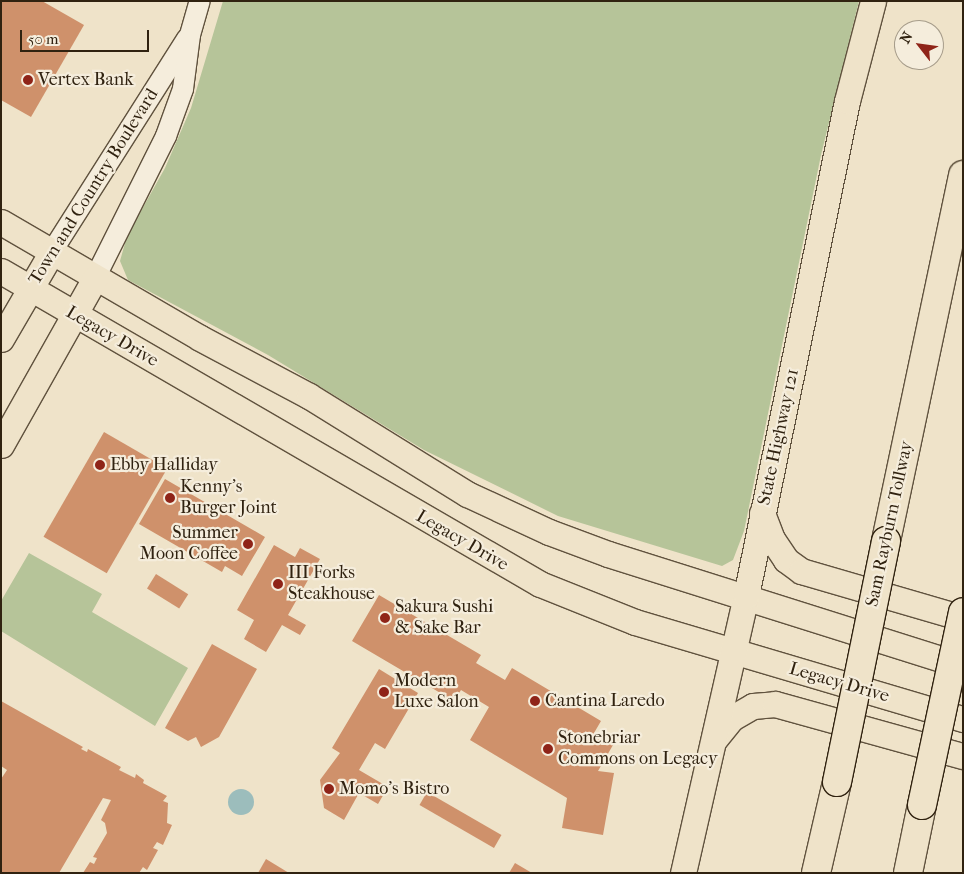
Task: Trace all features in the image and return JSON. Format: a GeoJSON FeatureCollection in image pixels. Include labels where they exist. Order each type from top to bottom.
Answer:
{"type":"FeatureCollection","features":[{"type":"Feature","properties":{"kind":"highway","name":"Sam Rayburn Tollway"},"geometry":{"type":"LineString","coordinates":[[816,872],[963,175]]}},
{"type":"Feature","properties":{"kind":"highway"},"geometry":{"type":"LineString","coordinates":[[908,873],[963,612]]}},
{"type":"Feature","properties":{"kind":"main road","name":"State Highway 121"},"geometry":{"type":"LineString","coordinates":[[683,873],[746,596],[847,101],[873,1]]}},
{"type":"Feature","properties":{"kind":"main road"},"geometry":{"type":"LineString","coordinates":[[1,222],[95,278],[308,396],[467,494],[550,532],[608,554],[963,666]]}},
{"type":"Feature","properties":{"kind":"main road","name":"Town and Country Boulevard"},"geometry":{"type":"LineString","coordinates":[[1,339],[51,253]]}},
{"type":"Feature","properties":{"kind":"main road","name":"Legacy Drive"},"geometry":{"type":"LineString","coordinates":[[1,272],[511,570],[636,622],[963,719]]}},
{"type":"Feature","properties":{"kind":"main road","name":"Town and Country Boulevard"},"geometry":{"type":"LineString","coordinates":[[1,445],[95,278]]}},
{"type":"Feature","properties":{"kind":"main road"},"geometry":{"type":"LineString","coordinates":[[762,513],[772,539],[786,560],[801,570],[963,618]]}},
{"type":"Feature","properties":{"kind":"main road"},"geometry":{"type":"LineString","coordinates":[[713,741],[732,718],[753,706],[775,704],[963,756]]}},
{"type":"Feature","properties":{"kind":"street","name":"Town and Country Boulevard"},"geometry":{"type":"LineString","coordinates":[[95,278],[166,136],[184,89],[190,35],[200,1]]}},
{"type":"Feature","properties":{"kind":"street","name":"Town and Country Boulevard"},"geometry":{"type":"LineString","coordinates":[[51,253],[190,35]]}},
{"type":"Feature","properties":{"kind":"green space"},"geometry":{"type":"Polygon","coordinates":[[[223,1],[859,1],[821,155],[744,531],[733,560],[722,566],[558,516],[424,450],[268,355],[128,280],[120,261],[127,236],[165,168],[191,108],[223,1]]]}},
{"type":"Feature","properties":{"kind":"green space"},"geometry":{"type":"Polygon","coordinates":[[[29,553],[102,594],[92,612],[188,668],[155,726],[1,631],[1,601],[29,553]]]}},
{"type":"Feature","properties":{"kind":"water"},"geometry":{"type":"Polygon","coordinates":[[[241,789],[250,793],[254,802],[250,811],[241,815],[232,811],[228,802],[232,793],[241,789]]]}},
{"type":"Feature","properties":{"kind":"building"},"geometry":{"type":"Polygon","coordinates":[[[1,1],[42,1],[84,25],[31,117],[1,100],[1,1]]]}},
{"type":"Feature","properties":{"kind":"building"},"geometry":{"type":"Polygon","coordinates":[[[104,432],[167,468],[107,573],[44,537],[104,432]]]}},
{"type":"Feature","properties":{"kind":"building"},"geometry":{"type":"Polygon","coordinates":[[[165,479],[265,537],[242,576],[225,566],[222,572],[139,524],[165,479]]]}},
{"type":"Feature","properties":{"kind":"building","name":"III Forks Steakhouse"},"geometry":{"type":"Polygon","coordinates":[[[274,545],[295,557],[300,548],[320,559],[288,615],[306,625],[300,635],[282,625],[266,652],[244,639],[254,620],[237,610],[274,545]]]}},
{"type":"Feature","properties":{"kind":"building"},"geometry":{"type":"Polygon","coordinates":[[[156,574],[188,594],[179,609],[147,588],[156,574]]]}},
{"type":"Feature","properties":{"kind":"building","name":"Stonebriar Commons on Legacy"},"geometry":{"type":"Polygon","coordinates":[[[379,595],[481,655],[476,663],[505,680],[512,668],[601,721],[594,733],[613,745],[598,771],[614,773],[603,835],[562,828],[567,798],[470,740],[489,707],[461,690],[454,701],[352,641],[379,595]]]}},
{"type":"Feature","properties":{"kind":"building"},"geometry":{"type":"Polygon","coordinates":[[[212,644],[257,669],[219,737],[201,747],[196,737],[188,741],[165,728],[212,644]]]}},
{"type":"Feature","properties":{"kind":"building"},"geometry":{"type":"Polygon","coordinates":[[[379,669],[418,693],[385,749],[375,743],[359,770],[388,787],[378,804],[359,793],[344,820],[324,808],[320,780],[340,753],[332,748],[379,669]]]}},
{"type":"Feature","properties":{"kind":"building"},"geometry":{"type":"Polygon","coordinates":[[[1,701],[83,747],[81,749],[87,752],[88,749],[121,767],[119,770],[135,778],[136,774],[144,780],[143,783],[167,796],[163,801],[168,803],[167,823],[172,825],[163,845],[157,842],[153,848],[158,850],[147,870],[143,867],[139,873],[83,873],[90,862],[94,864],[97,858],[93,857],[107,833],[105,823],[101,820],[111,800],[103,798],[59,873],[1,873],[1,779],[7,770],[1,766],[1,701]]]}},
{"type":"Feature","properties":{"kind":"building"},"geometry":{"type":"Polygon","coordinates":[[[427,792],[501,835],[494,848],[420,805],[427,792]]]}},
{"type":"Feature","properties":{"kind":"building"},"geometry":{"type":"Polygon","coordinates":[[[266,859],[289,873],[258,873],[266,859]]]}},
{"type":"Feature","properties":{"kind":"building"},"geometry":{"type":"Polygon","coordinates":[[[515,863],[532,873],[509,873],[515,863]]]}},
{"type":"Feature","properties":{"kind":"place","name":"Vertex Bank"},"geometry":{"type":"Point","coordinates":[28,80]}},
{"type":"Feature","properties":{"kind":"place","name":"Ebby Halliday"},"geometry":{"type":"Point","coordinates":[100,465]}},
{"type":"Feature","properties":{"kind":"place","name":"Kenny's Burger Joint"},"geometry":{"type":"Point","coordinates":[170,498]}},
{"type":"Feature","properties":{"kind":"place","name":"Summer Moon Coffee"},"geometry":{"type":"Point","coordinates":[248,544]}},
{"type":"Feature","properties":{"kind":"place","name":"III Forks Steakhouse"},"geometry":{"type":"Point","coordinates":[278,584]}},
{"type":"Feature","properties":{"kind":"place","name":"Sakura Sushi & Sake Bar"},"geometry":{"type":"Point","coordinates":[385,618]}},
{"type":"Feature","properties":{"kind":"place","name":"Modern Luxe Salon"},"geometry":{"type":"Point","coordinates":[384,692]}},
{"type":"Feature","properties":{"kind":"place","name":"Cantina Laredo"},"geometry":{"type":"Point","coordinates":[535,701]}},
{"type":"Feature","properties":{"kind":"place","name":"Stonebriar Commons on Legacy"},"geometry":{"type":"Point","coordinates":[548,749]}},
{"type":"Feature","properties":{"kind":"place","name":"Momo's Bistro"},"geometry":{"type":"Point","coordinates":[329,789]}}]}
